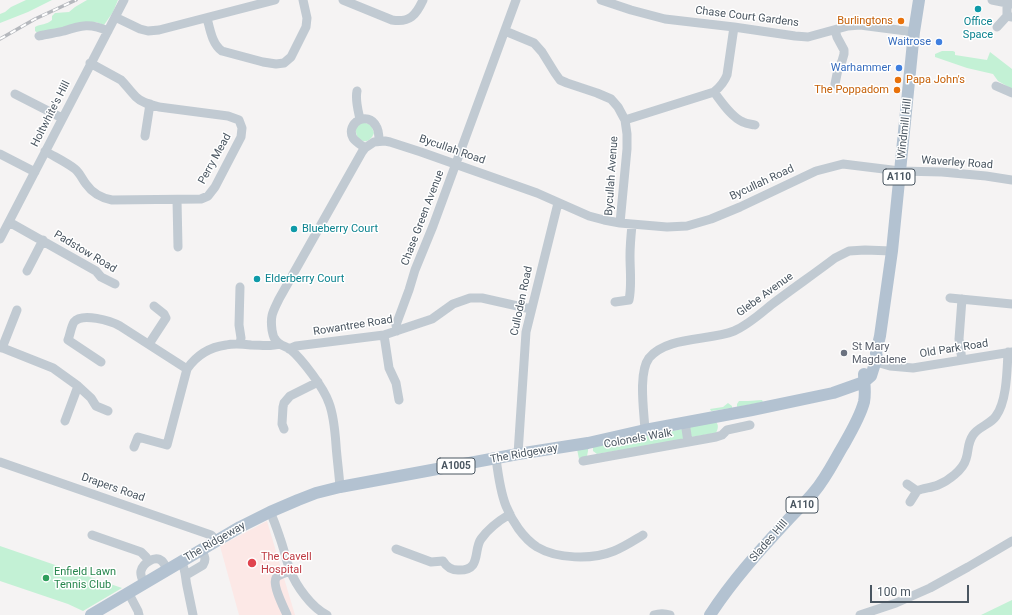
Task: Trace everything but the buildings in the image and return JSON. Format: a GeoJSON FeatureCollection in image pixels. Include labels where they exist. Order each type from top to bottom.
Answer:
{"type":"FeatureCollection","features":[{"type":"Feature","properties":{"kind":"main road","name":"Windmill Hill"},"geometry":{"type":"LineString","coordinates":[[864,382],[871,376],[880,336],[892,251],[914,32],[920,0]]}},
{"type":"Feature","properties":{"kind":"main road","name":"The Ridgeway"},"geometry":{"type":"LineString","coordinates":[[91,615],[216,540],[270,512],[310,496],[340,487],[518,454],[588,443],[645,430],[752,410],[833,393],[864,382]]}},
{"type":"Feature","properties":{"kind":"main road","name":"Slades Hill"},"geometry":{"type":"LineString","coordinates":[[713,614],[736,580],[761,548],[820,484],[849,436],[861,411],[865,393],[864,382]]}},
{"type":"Feature","properties":{"kind":"street","name":"Holtwhite's Hill"},"geometry":{"type":"LineString","coordinates":[[0,239],[124,0]]}},
{"type":"Feature","properties":{"kind":"street"},"geometry":{"type":"LineString","coordinates":[[114,17],[140,29],[148,31],[159,30],[275,0]]}},
{"type":"Feature","properties":{"kind":"street"},"geometry":{"type":"LineString","coordinates":[[207,18],[217,47],[222,51],[263,62],[276,64],[284,63],[291,57],[306,27],[307,18],[303,0]]}},
{"type":"Feature","properties":{"kind":"street"},"geometry":{"type":"LineString","coordinates":[[343,0],[392,20],[402,21],[415,14],[423,0]]}},
{"type":"Feature","properties":{"kind":"street","name":"Chase Green Avenue"},"geometry":{"type":"LineString","coordinates":[[396,331],[396,325],[415,270],[433,226],[516,0]]}},
{"type":"Feature","properties":{"kind":"street","name":"Chase Court Gardens"},"geometry":{"type":"LineString","coordinates":[[601,0],[650,16],[665,19],[795,36],[808,37],[848,26],[860,25],[914,32]]}},
{"type":"Feature","properties":{"kind":"street"},"geometry":{"type":"LineString","coordinates":[[992,0],[1010,4],[1009,16],[996,27]]}},
{"type":"Feature","properties":{"kind":"street"},"geometry":{"type":"LineString","coordinates":[[39,36],[86,25],[101,27],[108,31]]}},
{"type":"Feature","properties":{"kind":"street"},"geometry":{"type":"LineString","coordinates":[[625,120],[714,92],[721,86],[726,75],[734,27]]}},
{"type":"Feature","properties":{"kind":"street"},"geometry":{"type":"LineString","coordinates":[[835,30],[836,37],[844,50],[835,84]]}},
{"type":"Feature","properties":{"kind":"street","name":"Bycullah Avenue"},"geometry":{"type":"LineString","coordinates":[[505,31],[534,43],[542,52],[560,80],[611,99],[618,107],[625,120],[627,134],[620,223]]}},
{"type":"Feature","properties":{"kind":"street","name":"Perry Mead"},"geometry":{"type":"LineString","coordinates":[[45,151],[74,168],[91,190],[105,199],[201,199],[208,196],[215,187],[241,137],[242,128],[239,120],[228,116],[159,107],[150,104],[136,97],[121,80],[90,64]]}},
{"type":"Feature","properties":{"kind":"street"},"geometry":{"type":"LineString","coordinates":[[996,86],[1012,93]]}},
{"type":"Feature","properties":{"kind":"street"},"geometry":{"type":"LineString","coordinates":[[357,91],[357,106],[360,119]]}},
{"type":"Feature","properties":{"kind":"street"},"geometry":{"type":"LineString","coordinates":[[714,92],[728,111],[738,120],[755,125]]}},
{"type":"Feature","properties":{"kind":"street"},"geometry":{"type":"LineString","coordinates":[[15,94],[62,118]]}},
{"type":"Feature","properties":{"kind":"street"},"geometry":{"type":"LineString","coordinates":[[145,136],[150,104]]}},
{"type":"Feature","properties":{"kind":"street"},"geometry":{"type":"LineString","coordinates":[[340,487],[332,414],[325,392],[300,360],[289,349],[277,342],[273,336],[271,319],[273,312],[301,260],[362,152],[370,144],[379,141],[376,124],[365,118],[356,122],[353,126],[352,135],[357,142],[365,148]]}},
{"type":"Feature","properties":{"kind":"street","name":"Bycullah Road"},"geometry":{"type":"LineString","coordinates":[[379,141],[390,142],[456,164],[536,193],[590,216],[620,223],[667,227],[687,226],[699,223],[740,207],[816,171],[843,164],[900,171]]}},
{"type":"Feature","properties":{"kind":"street"},"geometry":{"type":"LineString","coordinates":[[0,154],[34,172]]}},
{"type":"Feature","properties":{"kind":"street","name":"Waverley Road"},"geometry":{"type":"LineString","coordinates":[[900,171],[942,172],[1012,180]]}},
{"type":"Feature","properties":{"kind":"street"},"geometry":{"type":"LineString","coordinates":[[177,200],[178,247]]}},
{"type":"Feature","properties":{"kind":"street","name":"Culloden Road"},"geometry":{"type":"LineString","coordinates":[[518,454],[526,332],[558,203]]}},
{"type":"Feature","properties":{"kind":"street","name":"Padstow Road"},"geometry":{"type":"LineString","coordinates":[[9,222],[43,240],[96,271],[101,277],[115,284]]}},
{"type":"Feature","properties":{"kind":"street"},"geometry":{"type":"LineString","coordinates":[[615,302],[629,300],[631,284],[630,244],[632,224]]}},
{"type":"Feature","properties":{"kind":"street","name":"Padstow Road"},"geometry":{"type":"LineString","coordinates":[[27,271],[43,240]]}},
{"type":"Feature","properties":{"kind":"street","name":"Glebe Avenue"},"geometry":{"type":"LineString","coordinates":[[645,430],[643,374],[648,360],[659,349],[666,345],[724,334],[743,327],[829,262],[845,252],[855,250],[892,251]]}},
{"type":"Feature","properties":{"kind":"street"},"geometry":{"type":"LineString","coordinates":[[240,287],[240,344]]}},
{"type":"Feature","properties":{"kind":"street","name":"Rowantree Road"},"geometry":{"type":"LineString","coordinates":[[289,349],[296,346],[384,335],[432,319],[453,304],[470,298],[482,298],[531,309]]}},
{"type":"Feature","properties":{"kind":"street"},"geometry":{"type":"LineString","coordinates":[[950,298],[1012,304]]}},
{"type":"Feature","properties":{"kind":"street"},"geometry":{"type":"LineString","coordinates":[[962,299],[959,339],[962,360]]}},
{"type":"Feature","properties":{"kind":"street"},"geometry":{"type":"LineString","coordinates":[[149,344],[166,318],[164,314],[154,306]]}},
{"type":"Feature","properties":{"kind":"street"},"geometry":{"type":"LineString","coordinates":[[17,310],[1,348],[53,368],[78,386],[91,398],[96,406],[108,411]]}},
{"type":"Feature","properties":{"kind":"street"},"geometry":{"type":"LineString","coordinates":[[101,362],[68,340],[74,323],[78,319],[84,318],[113,322],[187,369]]}},
{"type":"Feature","properties":{"kind":"street"},"geometry":{"type":"LineString","coordinates":[[384,335],[389,368],[396,383],[399,400]]}},
{"type":"Feature","properties":{"kind":"street"},"geometry":{"type":"LineString","coordinates":[[134,447],[138,437],[167,446],[187,369],[198,356],[225,345],[240,344],[272,346],[280,344]]}},
{"type":"Feature","properties":{"kind":"street"},"geometry":{"type":"LineString","coordinates":[[910,502],[917,491],[938,485],[953,476],[961,468],[966,459],[969,443],[974,434],[996,416],[1001,406],[1010,352]]}},
{"type":"Feature","properties":{"kind":"street","name":"Old Park Road"},"geometry":{"type":"LineString","coordinates":[[876,358],[890,366],[913,368],[1010,352]]}},
{"type":"Feature","properties":{"kind":"street"},"geometry":{"type":"LineString","coordinates":[[284,429],[282,424],[284,403],[290,396],[318,382]]}},
{"type":"Feature","properties":{"kind":"street"},"geometry":{"type":"LineString","coordinates":[[65,421],[78,386]]}},
{"type":"Feature","properties":{"kind":"street"},"geometry":{"type":"LineString","coordinates":[[720,415],[722,435]]}},
{"type":"Feature","properties":{"kind":"street","name":"Colonels Walk"},"geometry":{"type":"LineString","coordinates":[[685,422],[688,442]]}},
{"type":"Feature","properties":{"kind":"street","name":"Colonels Walk"},"geometry":{"type":"LineString","coordinates":[[588,443],[587,460],[716,437],[722,435],[727,430],[750,425]]}},
{"type":"Feature","properties":{"kind":"street"},"geometry":{"type":"LineString","coordinates":[[496,458],[503,496],[510,514],[524,535],[542,550],[570,557],[590,557],[613,552],[643,534]]}},
{"type":"Feature","properties":{"kind":"street","name":"Drapers Road"},"geometry":{"type":"LineString","coordinates":[[0,462],[211,535],[216,540]]}},
{"type":"Feature","properties":{"kind":"street"},"geometry":{"type":"LineString","coordinates":[[907,484],[917,491]]}},
{"type":"Feature","properties":{"kind":"street"},"geometry":{"type":"LineString","coordinates":[[270,512],[278,530],[290,571],[298,586],[312,604],[327,615]]}},
{"type":"Feature","properties":{"kind":"street"},"geometry":{"type":"LineString","coordinates":[[396,549],[431,562],[442,560],[449,568],[454,570],[464,570],[475,561],[478,546],[482,537],[510,514]]}},
{"type":"Feature","properties":{"kind":"street"},"geometry":{"type":"LineString","coordinates":[[92,535],[141,552],[148,561]]}},
{"type":"Feature","properties":{"kind":"street"},"geometry":{"type":"LineString","coordinates":[[860,615],[896,603],[930,588],[1012,541]]}},
{"type":"Feature","properties":{"kind":"street"},"geometry":{"type":"LineString","coordinates":[[186,575],[205,563],[205,555],[201,549]]}},
{"type":"Feature","properties":{"kind":"street"},"geometry":{"type":"LineString","coordinates":[[144,583],[141,572],[142,568],[148,561],[162,561],[167,569]]}},
{"type":"Feature","properties":{"kind":"street"},"geometry":{"type":"LineString","coordinates":[[181,561],[186,575],[186,584],[193,615]]}},
{"type":"Feature","properties":{"kind":"street"},"geometry":{"type":"LineString","coordinates":[[287,615],[276,588],[276,579],[290,571]]}},
{"type":"Feature","properties":{"kind":"street"},"geometry":{"type":"LineString","coordinates":[[128,592],[140,615]]}},
{"type":"Feature","properties":{"kind":"street"},"geometry":{"type":"LineString","coordinates":[[654,615],[665,613],[670,615]]}},
{"type":"Feature","properties":{"kind":"shaded area","name":"The Cavell Hospital"},"geometry":{"type":"Polygon","coordinates":[[[267,521],[295,615],[239,615],[220,546],[267,521]]]}},
{"type":"Feature","properties":{"kind":"green space"},"geometry":{"type":"Polygon","coordinates":[[[26,0],[52,0],[28,12],[0,23],[0,14],[26,0]]]}},
{"type":"Feature","properties":{"kind":"green space"},"geometry":{"type":"Polygon","coordinates":[[[87,0],[118,0],[113,12],[104,25],[96,22],[40,35],[35,31],[35,27],[48,23],[52,20],[52,16],[55,13],[69,12],[87,0]]]}},
{"type":"Feature","properties":{"kind":"green space"},"geometry":{"type":"Polygon","coordinates":[[[942,51],[953,51],[955,52],[955,55],[987,60],[990,52],[1012,69],[1012,89],[998,81],[993,74],[967,68],[935,57],[935,54],[942,51]]]}},
{"type":"Feature","properties":{"kind":"green space"},"geometry":{"type":"Polygon","coordinates":[[[363,122],[371,125],[374,133],[369,140],[366,141],[359,139],[356,132],[356,127],[363,122]]]}},
{"type":"Feature","properties":{"kind":"green space"},"geometry":{"type":"Polygon","coordinates":[[[762,400],[763,402],[737,407],[739,401],[762,400]]]}},
{"type":"Feature","properties":{"kind":"green space"},"geometry":{"type":"Polygon","coordinates":[[[728,403],[732,406],[732,408],[711,411],[710,409],[723,407],[728,403]]]}},
{"type":"Feature","properties":{"kind":"green space"},"geometry":{"type":"Polygon","coordinates":[[[716,422],[718,427],[716,433],[692,437],[689,434],[689,427],[716,422]]]}},
{"type":"Feature","properties":{"kind":"green space"},"geometry":{"type":"Polygon","coordinates":[[[683,429],[685,437],[682,440],[597,454],[593,451],[593,446],[683,429]]]}},
{"type":"Feature","properties":{"kind":"green space"},"geometry":{"type":"Polygon","coordinates":[[[577,449],[588,449],[587,456],[579,459],[577,449]]]}},
{"type":"Feature","properties":{"kind":"green space","name":"Enfield Lawn Tennis Club"},"geometry":{"type":"Polygon","coordinates":[[[0,546],[122,588],[83,611],[68,604],[0,581],[0,546]]]}},
{"type":"Feature","properties":{"kind":"green space"},"geometry":{"type":"Polygon","coordinates":[[[1012,600],[1012,615],[981,615],[1012,600]]]}},
{"type":"Feature","properties":{"kind":"railway"},"geometry":{"type":"LineString","coordinates":[[0,39],[35,19],[76,0]]}},
{"type":"Feature","properties":{"kind":"place","name":"Office Space"},"geometry":{"type":"Point","coordinates":[978,9]}},
{"type":"Feature","properties":{"kind":"place","name":"Burlingtons"},"geometry":{"type":"Point","coordinates":[901,21]}},
{"type":"Feature","properties":{"kind":"place","name":"Waitrose"},"geometry":{"type":"Point","coordinates":[939,42]}},
{"type":"Feature","properties":{"kind":"place","name":"Warhammer"},"geometry":{"type":"Point","coordinates":[899,68]}},
{"type":"Feature","properties":{"kind":"place","name":"Papa John's"},"geometry":{"type":"Point","coordinates":[898,80]}},
{"type":"Feature","properties":{"kind":"place","name":"The Poppadom"},"geometry":{"type":"Point","coordinates":[897,90]}},
{"type":"Feature","properties":{"kind":"place","name":"Blueberry Court"},"geometry":{"type":"Point","coordinates":[294,229]}},
{"type":"Feature","properties":{"kind":"place","name":"Elderberry Court"},"geometry":{"type":"Point","coordinates":[257,279]}},
{"type":"Feature","properties":{"kind":"place","name":"St Mary Magdalene"},"geometry":{"type":"Point","coordinates":[844,353]}},
{"type":"Feature","properties":{"kind":"place","name":"The Cavell Hospital"},"geometry":{"type":"Point","coordinates":[252,563]}},
{"type":"Feature","properties":{"kind":"place","name":"Enfield Lawn Tennis Club"},"geometry":{"type":"Point","coordinates":[46,578]}}]}
